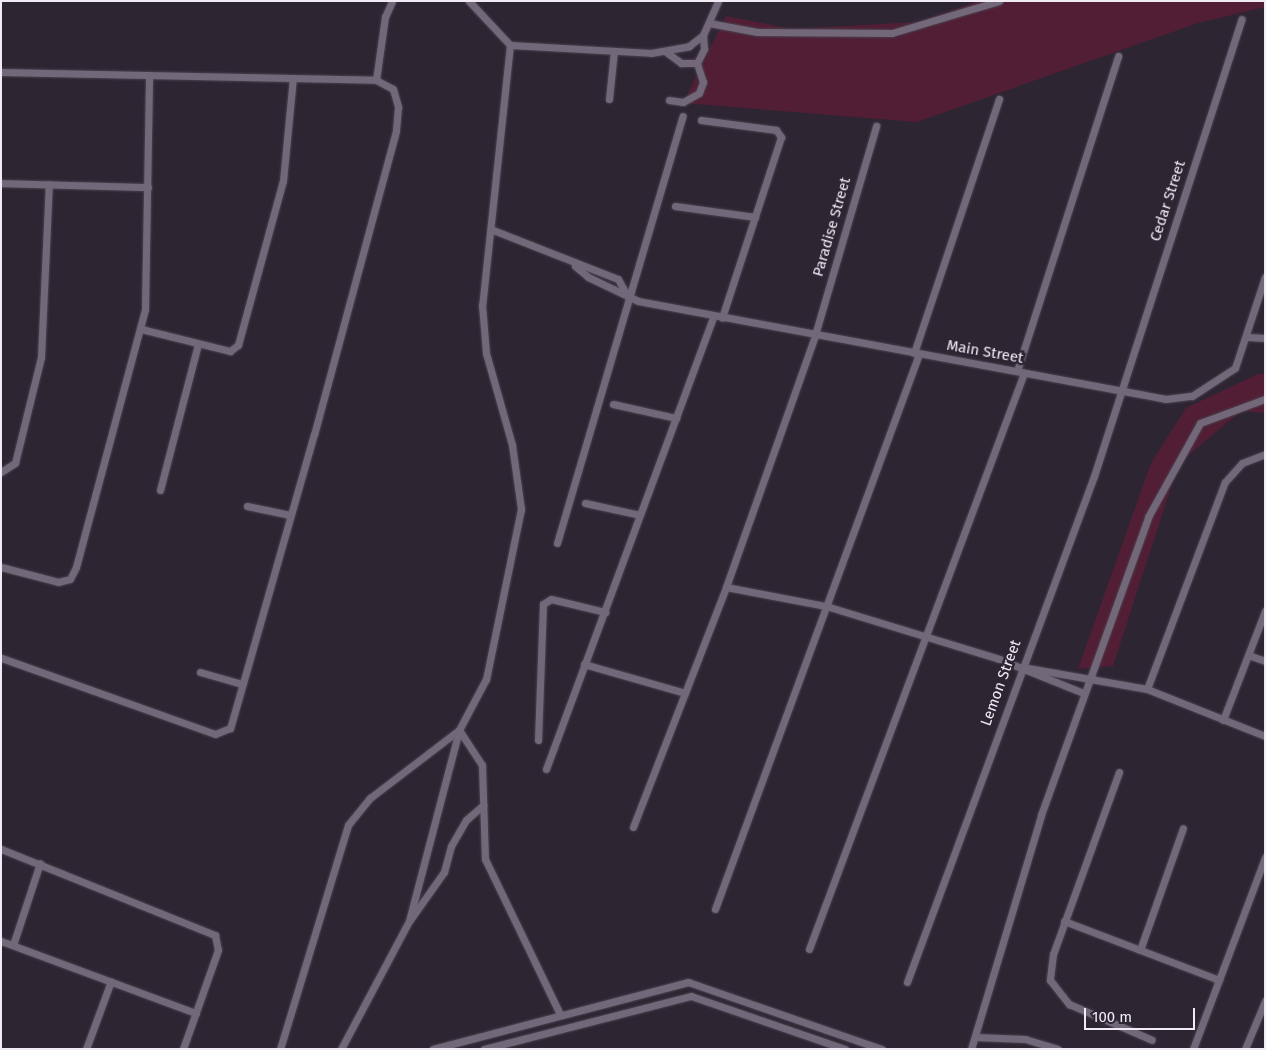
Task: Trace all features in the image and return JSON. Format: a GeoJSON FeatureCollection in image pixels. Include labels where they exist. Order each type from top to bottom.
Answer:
{"type":"FeatureCollection","features":[{"type":"Feature","properties":{"kind":"street"},"geometry":{"type":"LineString","coordinates":[[376,80],[385,17],[392,1]]}},
{"type":"Feature","properties":{"kind":"street"},"geometry":{"type":"LineString","coordinates":[[469,1],[510,45],[666,52],[689,46],[703,34],[718,1]]}},
{"type":"Feature","properties":{"kind":"street"},"geometry":{"type":"LineString","coordinates":[[709,23],[756,32],[892,33],[999,1]]}},
{"type":"Feature","properties":{"kind":"street","name":"Cedar Street"},"geometry":{"type":"LineString","coordinates":[[1121,393],[1242,19]]}},
{"type":"Feature","properties":{"kind":"street"},"geometry":{"type":"LineString","coordinates":[[669,100],[683,102],[699,93],[703,82],[696,63],[704,49],[703,34]]}},
{"type":"Feature","properties":{"kind":"street"},"geometry":{"type":"LineString","coordinates":[[409,921],[459,730],[486,679],[522,509],[512,445],[483,332],[510,45]]}},
{"type":"Feature","properties":{"kind":"street"},"geometry":{"type":"LineString","coordinates":[[609,99],[614,51]]}},
{"type":"Feature","properties":{"kind":"street"},"geometry":{"type":"LineString","coordinates":[[666,52],[681,63],[696,63]]}},
{"type":"Feature","properties":{"kind":"street"},"geometry":{"type":"LineString","coordinates":[[808,948],[926,638],[1021,372],[1118,56]]}},
{"type":"Feature","properties":{"kind":"street"},"geometry":{"type":"LineString","coordinates":[[1,72],[376,80],[388,84],[397,97],[396,131],[230,728],[221,735],[1,658]]}},
{"type":"Feature","properties":{"kind":"street"},"geometry":{"type":"LineString","coordinates":[[1,567],[58,582],[74,574],[141,329],[149,262],[149,75]]}},
{"type":"Feature","properties":{"kind":"street"},"geometry":{"type":"LineString","coordinates":[[141,329],[230,351],[238,345],[283,181],[293,78]]}},
{"type":"Feature","properties":{"kind":"street"},"geometry":{"type":"LineString","coordinates":[[715,909],[916,353],[998,99]]}},
{"type":"Feature","properties":{"kind":"street"},"geometry":{"type":"LineString","coordinates":[[557,542],[628,297],[684,116]]}},
{"type":"Feature","properties":{"kind":"street"},"geometry":{"type":"LineString","coordinates":[[546,769],[676,418],[718,317],[755,217],[780,132],[701,120]]}},
{"type":"Feature","properties":{"kind":"street","name":"Paradise Street"},"geometry":{"type":"LineString","coordinates":[[634,827],[726,587],[815,334],[876,126]]}},
{"type":"Feature","properties":{"kind":"street"},"geometry":{"type":"LineString","coordinates":[[1,183],[148,187]]}},
{"type":"Feature","properties":{"kind":"street"},"geometry":{"type":"LineString","coordinates":[[1,472],[15,463],[41,358],[48,184]]}},
{"type":"Feature","properties":{"kind":"street"},"geometry":{"type":"LineString","coordinates":[[675,206],[755,217]]}},
{"type":"Feature","properties":{"kind":"street","name":"Main Street"},"geometry":{"type":"LineString","coordinates":[[493,230],[575,266],[618,279],[628,297]]}},
{"type":"Feature","properties":{"kind":"street","name":"Main Street"},"geometry":{"type":"LineString","coordinates":[[575,266],[588,278],[628,297],[718,317],[1021,372],[1121,393],[1166,399],[1192,396],[1235,368],[1248,337],[1265,276]]}},
{"type":"Feature","properties":{"kind":"street"},"geometry":{"type":"LineString","coordinates":[[1248,337],[1265,338]]}},
{"type":"Feature","properties":{"kind":"street"},"geometry":{"type":"LineString","coordinates":[[160,490],[198,344]]}},
{"type":"Feature","properties":{"kind":"street","name":"Lemon Street"},"geometry":{"type":"LineString","coordinates":[[907,982],[1094,476],[1121,393]]}},
{"type":"Feature","properties":{"kind":"street"},"geometry":{"type":"LineString","coordinates":[[972,1049],[1041,815],[1087,681],[1148,517],[1200,423],[1265,399]]}},
{"type":"Feature","properties":{"kind":"street"},"geometry":{"type":"LineString","coordinates":[[613,404],[676,418]]}},
{"type":"Feature","properties":{"kind":"street"},"geometry":{"type":"LineString","coordinates":[[1147,690],[1226,482],[1242,463],[1265,454]]}},
{"type":"Feature","properties":{"kind":"street"},"geometry":{"type":"LineString","coordinates":[[586,504],[640,515]]}},
{"type":"Feature","properties":{"kind":"street"},"geometry":{"type":"LineString","coordinates":[[246,506],[290,515]]}},
{"type":"Feature","properties":{"kind":"street"},"geometry":{"type":"LineString","coordinates":[[726,587],[826,606],[1022,667],[1087,681],[1105,678],[1147,690],[1265,736]]}},
{"type":"Feature","properties":{"kind":"street"},"geometry":{"type":"LineString","coordinates":[[538,740],[542,604],[551,598],[605,612]]}},
{"type":"Feature","properties":{"kind":"street"},"geometry":{"type":"LineString","coordinates":[[1222,720],[1265,611]]}},
{"type":"Feature","properties":{"kind":"street"},"geometry":{"type":"LineString","coordinates":[[1248,655],[1265,661]]}},
{"type":"Feature","properties":{"kind":"street"},"geometry":{"type":"LineString","coordinates":[[584,664],[685,693]]}},
{"type":"Feature","properties":{"kind":"street"},"geometry":{"type":"LineString","coordinates":[[1022,667],[1083,693]]}},
{"type":"Feature","properties":{"kind":"street"},"geometry":{"type":"LineString","coordinates":[[200,672],[242,684]]}},
{"type":"Feature","properties":{"kind":"street"},"geometry":{"type":"LineString","coordinates":[[459,730],[482,765],[485,859],[560,1014]]}},
{"type":"Feature","properties":{"kind":"street"},"geometry":{"type":"LineString","coordinates":[[280,1049],[348,825],[370,798],[459,730]]}},
{"type":"Feature","properties":{"kind":"street"},"geometry":{"type":"LineString","coordinates":[[1119,772],[1064,921],[1050,966],[1056,993],[1087,1013],[1152,1040]]}},
{"type":"Feature","properties":{"kind":"street"},"geometry":{"type":"LineString","coordinates":[[341,1049],[409,921],[444,872],[451,846],[466,820],[483,805]]}},
{"type":"Feature","properties":{"kind":"street"},"geometry":{"type":"LineString","coordinates":[[1140,950],[1183,828]]}},
{"type":"Feature","properties":{"kind":"street"},"geometry":{"type":"LineString","coordinates":[[1,849],[215,935],[218,950],[183,1049]]}},
{"type":"Feature","properties":{"kind":"street"},"geometry":{"type":"LineString","coordinates":[[1194,1049],[1265,857]]}},
{"type":"Feature","properties":{"kind":"street"},"geometry":{"type":"LineString","coordinates":[[12,946],[40,864]]}},
{"type":"Feature","properties":{"kind":"street"},"geometry":{"type":"LineString","coordinates":[[1064,921],[1219,980]]}},
{"type":"Feature","properties":{"kind":"street"},"geometry":{"type":"LineString","coordinates":[[1,941],[196,1013]]}},
{"type":"Feature","properties":{"kind":"street"},"geometry":{"type":"LineString","coordinates":[[86,1049],[111,981]]}},
{"type":"Feature","properties":{"kind":"street"},"geometry":{"type":"LineString","coordinates":[[433,1049],[560,1014],[688,982],[882,1049]]}},
{"type":"Feature","properties":{"kind":"street"},"geometry":{"type":"LineString","coordinates":[[484,1049],[690,996],[845,1049]]}},
{"type":"Feature","properties":{"kind":"street"},"geometry":{"type":"LineString","coordinates":[[1246,1049],[1265,1001]]}},
{"type":"Feature","properties":{"kind":"street"},"geometry":{"type":"LineString","coordinates":[[975,1037],[1025,1038],[1057,1049]]}},
{"type":"Feature","properties":{"kind":"shaded area"},"geometry":{"type":"Polygon","coordinates":[[[979,1],[1265,1],[1265,7],[1198,23],[917,122],[683,103],[726,16],[792,29],[917,22],[979,1]]]}},
{"type":"Feature","properties":{"kind":"shaded area"},"geometry":{"type":"Polygon","coordinates":[[[1258,374],[1265,374],[1265,413],[1241,411],[1179,463],[1113,666],[1078,669],[1151,463],[1186,408],[1258,374]]]}}]}
